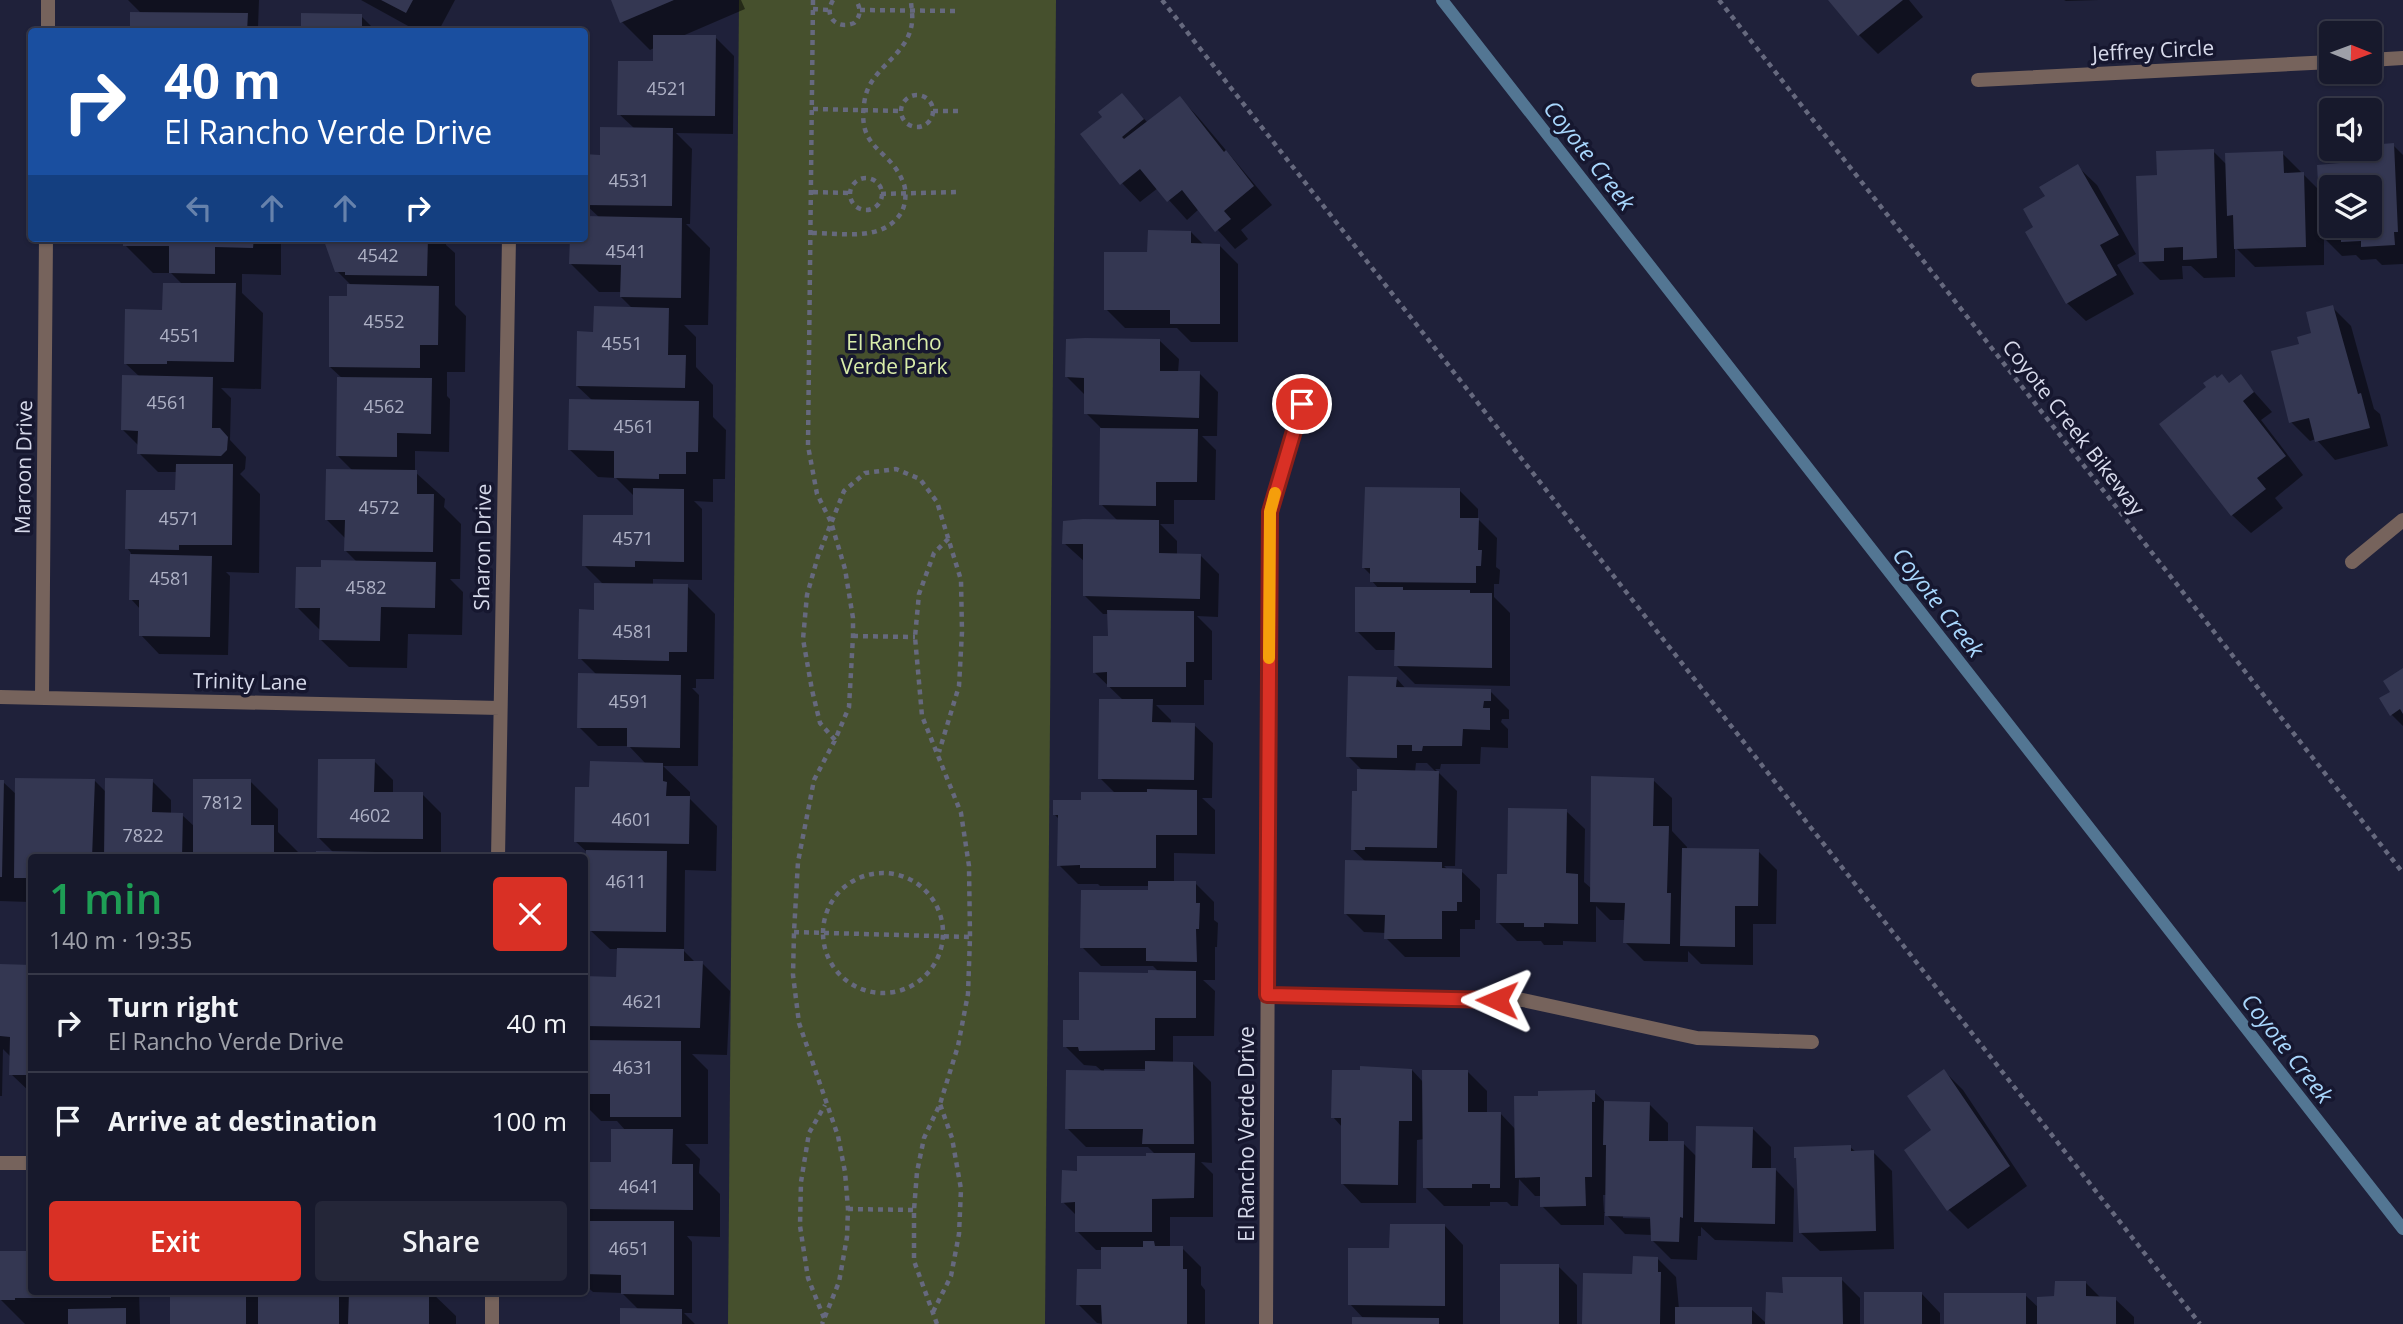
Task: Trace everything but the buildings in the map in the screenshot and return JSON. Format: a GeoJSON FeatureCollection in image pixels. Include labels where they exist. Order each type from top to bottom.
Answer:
{"type":"FeatureCollection","features":[{"type":"Feature","properties":{"kind":"street"},"geometry":{"type":"LineString","coordinates":[[48,0],[48,28]]}},
{"type":"Feature","properties":{"kind":"street"},"geometry":{"type":"LineString","coordinates":[[2382,59],[2403,58]]}},
{"type":"Feature","properties":{"kind":"street","name":"Jeffrey Circle"},"geometry":{"type":"LineString","coordinates":[[1978,80],[2319,63]]}},
{"type":"Feature","properties":{"kind":"street","name":"Maroon Drive"},"geometry":{"type":"LineString","coordinates":[[42,697],[46,242]]}},
{"type":"Feature","properties":{"kind":"street","name":"Sharon Drive"},"geometry":{"type":"LineString","coordinates":[[498,854],[509,242]]}},
{"type":"Feature","properties":{"kind":"street","name":"El Rancho Verde Drive"},"geometry":{"type":"LineString","coordinates":[[1266,1324],[1270,512],[1302,404]]}},
{"type":"Feature","properties":{"kind":"street"},"geometry":{"type":"LineString","coordinates":[[2352,562],[2403,520]]}},
{"type":"Feature","properties":{"kind":"street","name":"Trinity Lane"},"geometry":{"type":"LineString","coordinates":[[0,697],[500,708]]}},
{"type":"Feature","properties":{"kind":"street"},"geometry":{"type":"LineString","coordinates":[[1267,995],[1523,1000],[1697,1038],[1812,1042]]}},
{"type":"Feature","properties":{"kind":"street"},"geometry":{"type":"LineString","coordinates":[[0,1163],[28,1163]]}},
{"type":"Feature","properties":{"kind":"street"},"geometry":{"type":"LineString","coordinates":[[492,1295],[492,1324]]}},
{"type":"Feature","properties":{"kind":"path"},"geometry":{"type":"LineString","coordinates":[[813,0],[813,192],[808,446],[817,494],[831,522],[845,569],[853,618],[849,707],[814,780],[797,862],[794,932],[793,975],[799,1023],[838,1136],[848,1209],[847,1237],[839,1282],[823,1321]]}},
{"type":"Feature","properties":{"kind":"path"},"geometry":{"type":"LineString","coordinates":[[833,0],[829,10],[835,23],[845,26],[854,23],[860,10],[856,0]]}},
{"type":"Feature","properties":{"kind":"path"},"geometry":{"type":"LineString","coordinates":[[812,233],[869,234],[883,230],[896,221],[904,208],[904,183],[893,165],[870,143],[863,110],[871,82],[901,50],[908,37],[912,23],[911,0]]}},
{"type":"Feature","properties":{"kind":"path"},"geometry":{"type":"LineString","coordinates":[[1162,0],[2200,1324]]}},
{"type":"Feature","properties":{"kind":"path","name":"Coyote Creek Bikeway"},"geometry":{"type":"LineString","coordinates":[[1719,0],[2403,873]]}},
{"type":"Feature","properties":{"kind":"path"},"geometry":{"type":"LineString","coordinates":[[813,9],[829,10]]}},
{"type":"Feature","properties":{"kind":"path"},"geometry":{"type":"LineString","coordinates":[[860,10],[958,11]]}},
{"type":"Feature","properties":{"kind":"path"},"geometry":{"type":"LineString","coordinates":[[917,95],[930,102],[933,111],[929,121],[919,127],[909,125],[901,111],[904,102],[917,95]]}},
{"type":"Feature","properties":{"kind":"path"},"geometry":{"type":"LineString","coordinates":[[813,109],[901,111]]}},
{"type":"Feature","properties":{"kind":"path"},"geometry":{"type":"LineString","coordinates":[[933,111],[958,111]]}},
{"type":"Feature","properties":{"kind":"path"},"geometry":{"type":"LineString","coordinates":[[869,178],[878,184],[881,194],[878,203],[866,209],[853,203],[850,193],[858,180],[869,178]]}},
{"type":"Feature","properties":{"kind":"path"},"geometry":{"type":"LineString","coordinates":[[813,192],[850,193]]}},
{"type":"Feature","properties":{"kind":"path"},"geometry":{"type":"LineString","coordinates":[[881,194],[957,192]]}},
{"type":"Feature","properties":{"kind":"path"},"geometry":{"type":"LineString","coordinates":[[835,740],[820,723],[803,639],[807,595],[818,556],[844,491],[865,473],[896,469],[920,479],[937,502],[961,580],[959,686],[938,754]]}},
{"type":"Feature","properties":{"kind":"path"},"geometry":{"type":"LineString","coordinates":[[936,1324],[914,1261],[914,1210],[917,1172],[924,1138],[940,1104],[958,1046],[968,994],[969,866],[961,813],[922,716],[915,637],[919,594],[934,553],[949,538]]}},
{"type":"Feature","properties":{"kind":"path"},"geometry":{"type":"LineString","coordinates":[[853,636],[915,637]]}},
{"type":"Feature","properties":{"kind":"path"},"geometry":{"type":"LineString","coordinates":[[884,872],[903,876],[920,885],[933,899],[942,916],[943,936],[939,955],[930,971],[916,983],[900,991],[881,994],[863,991],[846,982],[829,960],[822,933],[825,914],[834,897],[847,883],[865,875],[884,872]]}},
{"type":"Feature","properties":{"kind":"path"},"geometry":{"type":"LineString","coordinates":[[794,932],[970,937]]}},
{"type":"Feature","properties":{"kind":"path"},"geometry":{"type":"LineString","coordinates":[[823,1321],[808,1278],[800,1226],[801,1182],[809,1133],[826,1104]]}},
{"type":"Feature","properties":{"kind":"path"},"geometry":{"type":"LineString","coordinates":[[933,1312],[951,1276],[959,1234],[961,1189],[952,1138],[940,1104]]}},
{"type":"Feature","properties":{"kind":"path"},"geometry":{"type":"LineString","coordinates":[[848,1209],[914,1210]]}},
{"type":"Feature","properties":{"kind":"green space","name":"El Rancho Verde Park"},"geometry":{"type":"Polygon","coordinates":[[[739,0],[1056,0],[1045,1324],[728,1324],[739,0]]]}},
{"type":"Feature","properties":{"kind":"waterway","name":"Coyote Creek"},"geometry":{"type":"LineString","coordinates":[[1442,0],[2403,1229]]}},
{"type":"Feature","properties":{"kind":"slow traffic"},"geometry":{"type":"LineString","coordinates":[[1269,658],[1270,512],[1275,493]]}},
{"type":"Feature","properties":{"kind":"route"},"geometry":{"type":"LineString","coordinates":[[1302,404],[1270,512],[1267,995],[1497,1000]]}}]}
